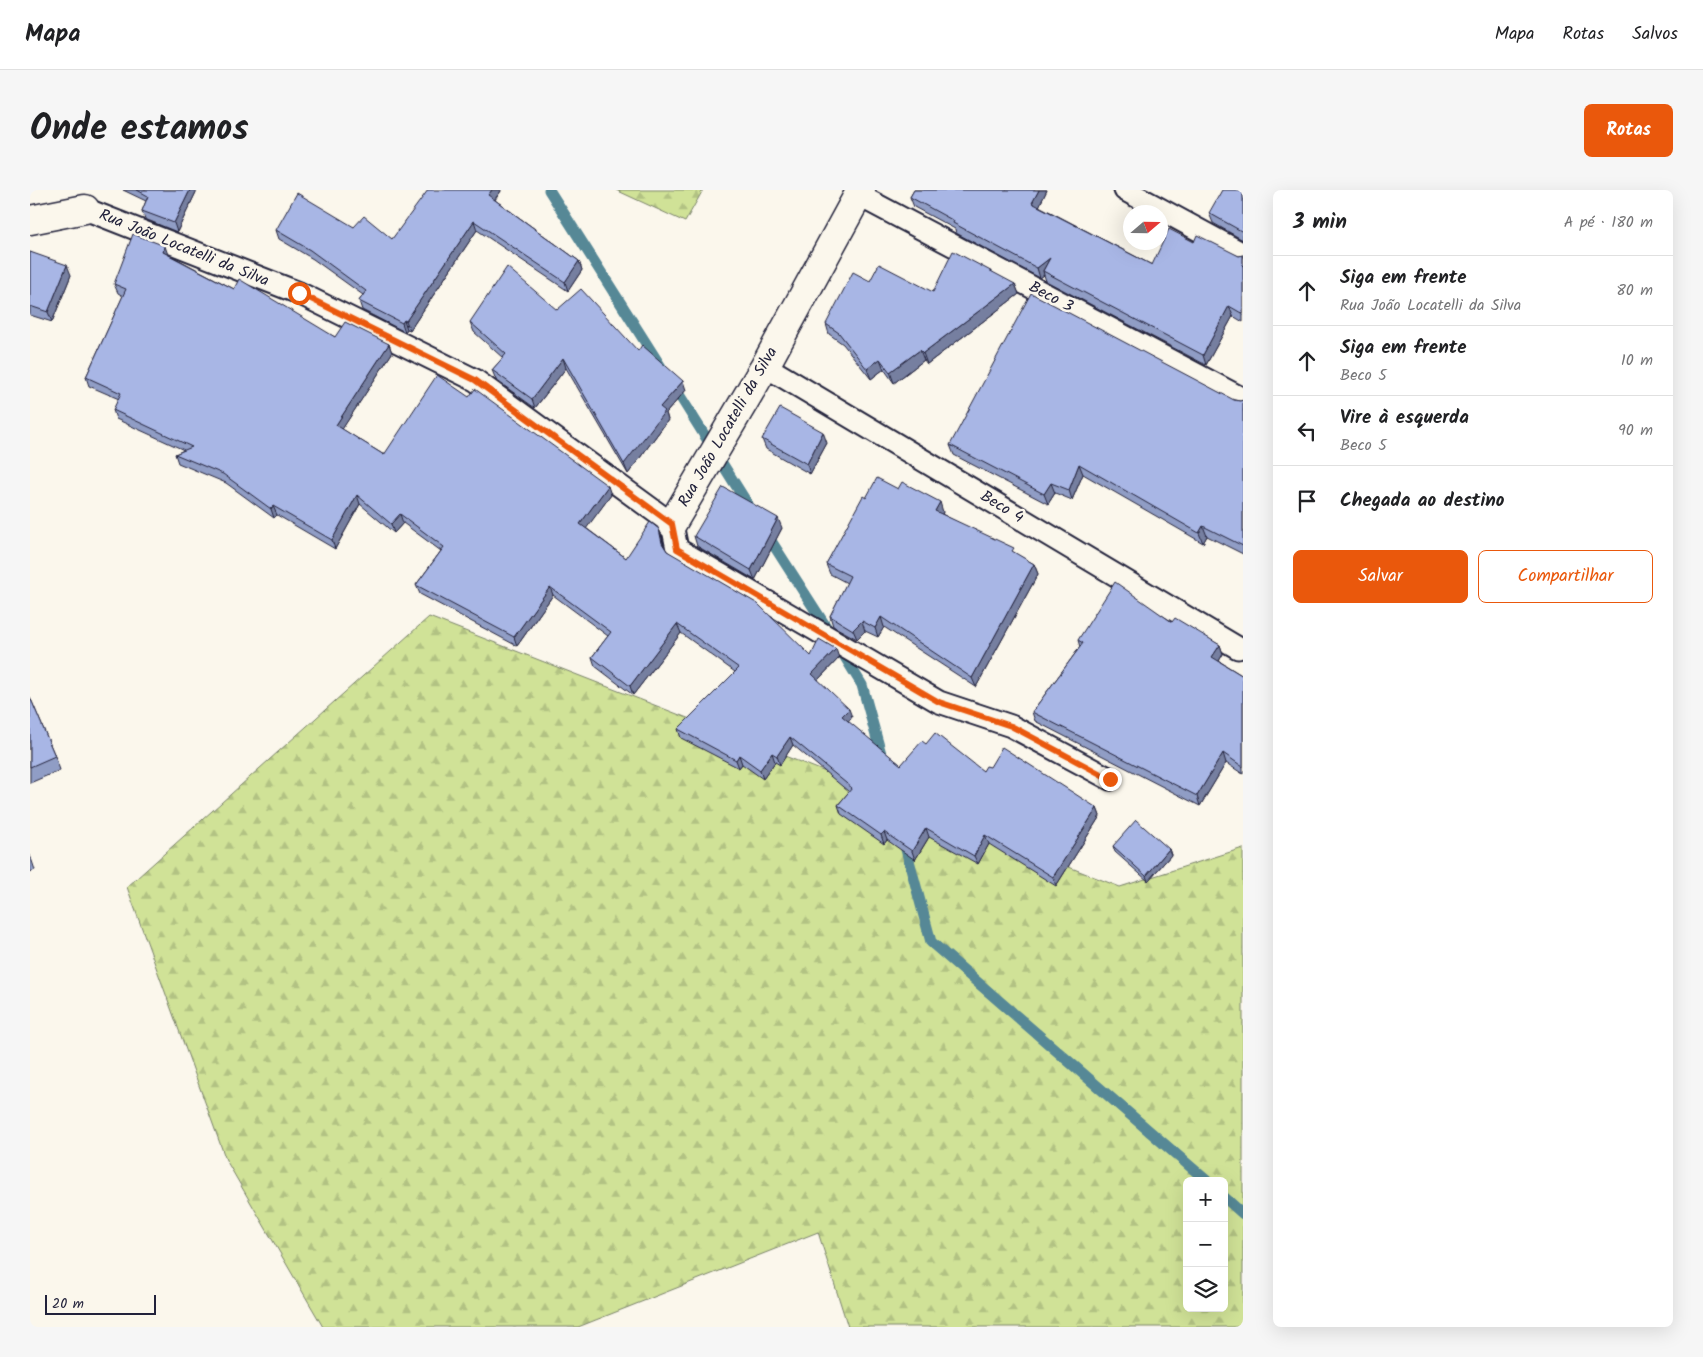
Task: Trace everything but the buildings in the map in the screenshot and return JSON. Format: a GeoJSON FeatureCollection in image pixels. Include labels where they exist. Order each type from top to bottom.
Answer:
{"type":"FeatureCollection","features":[{"type":"Feature","properties":{"kind":"street","name":"Rua João Locatelli da Silva"},"geometry":{"type":"LineString","coordinates":[[672,524],[765,366],[860,192]]}},
{"type":"Feature","properties":{"kind":"street"},"geometry":{"type":"LineString","coordinates":[[30,220],[85,209]]}},
{"type":"Feature","properties":{"kind":"lane"},"geometry":{"type":"LineString","coordinates":[[1125,190],[1243,254]]}},
{"type":"Feature","properties":{"kind":"lane","name":"Beco 3"},"geometry":{"type":"LineString","coordinates":[[860,192],[1243,399]]}},
{"type":"Feature","properties":{"kind":"lane","name":"Rua João Locatelli da Silva"},"geometry":{"type":"LineString","coordinates":[[85,209],[299,293],[475,380],[672,524]]}},
{"type":"Feature","properties":{"kind":"lane","name":"Beco 4"},"geometry":{"type":"LineString","coordinates":[[765,366],[1238,648]]}},
{"type":"Feature","properties":{"kind":"lane"},"geometry":{"type":"LineString","coordinates":[[672,524],[677,549],[939,702],[1011,726],[1110,779]]}},
{"type":"Feature","properties":{"kind":"green space"},"geometry":{"type":"Polygon","coordinates":[[[616,190],[703,190],[685,222],[616,190]]]}},
{"type":"Feature","properties":{"kind":"green space"},"geometry":{"type":"Polygon","coordinates":[[[429,617],[1120,887],[1243,848],[1243,1327],[848,1327],[818,1232],[578,1327],[323,1327],[226,1160],[127,887],[429,617]]]}},
{"type":"Feature","properties":{"kind":"waterway"},"geometry":{"type":"LineString","coordinates":[[549,190],[661,367]]}},
{"type":"Feature","properties":{"kind":"waterway"},"geometry":{"type":"LineString","coordinates":[[673,385],[752,511]]}},
{"type":"Feature","properties":{"kind":"waterway"},"geometry":{"type":"LineString","coordinates":[[766,533],[830,633]]}},
{"type":"Feature","properties":{"kind":"waterway"},"geometry":{"type":"LineString","coordinates":[[840,649],[862,685],[883,761]]}},
{"type":"Feature","properties":{"kind":"waterway"},"geometry":{"type":"LineString","coordinates":[[904,842],[931,942],[1202,1177]]}},
{"type":"Feature","properties":{"kind":"waterway"},"geometry":{"type":"LineString","coordinates":[[1228,1201],[1243,1214]]}},
{"type":"Feature","properties":{"kind":"route"},"geometry":{"type":"LineString","coordinates":[[299,293],[475,380],[672,524],[677,549],[939,702],[1011,726],[1110,779]]}}]}
